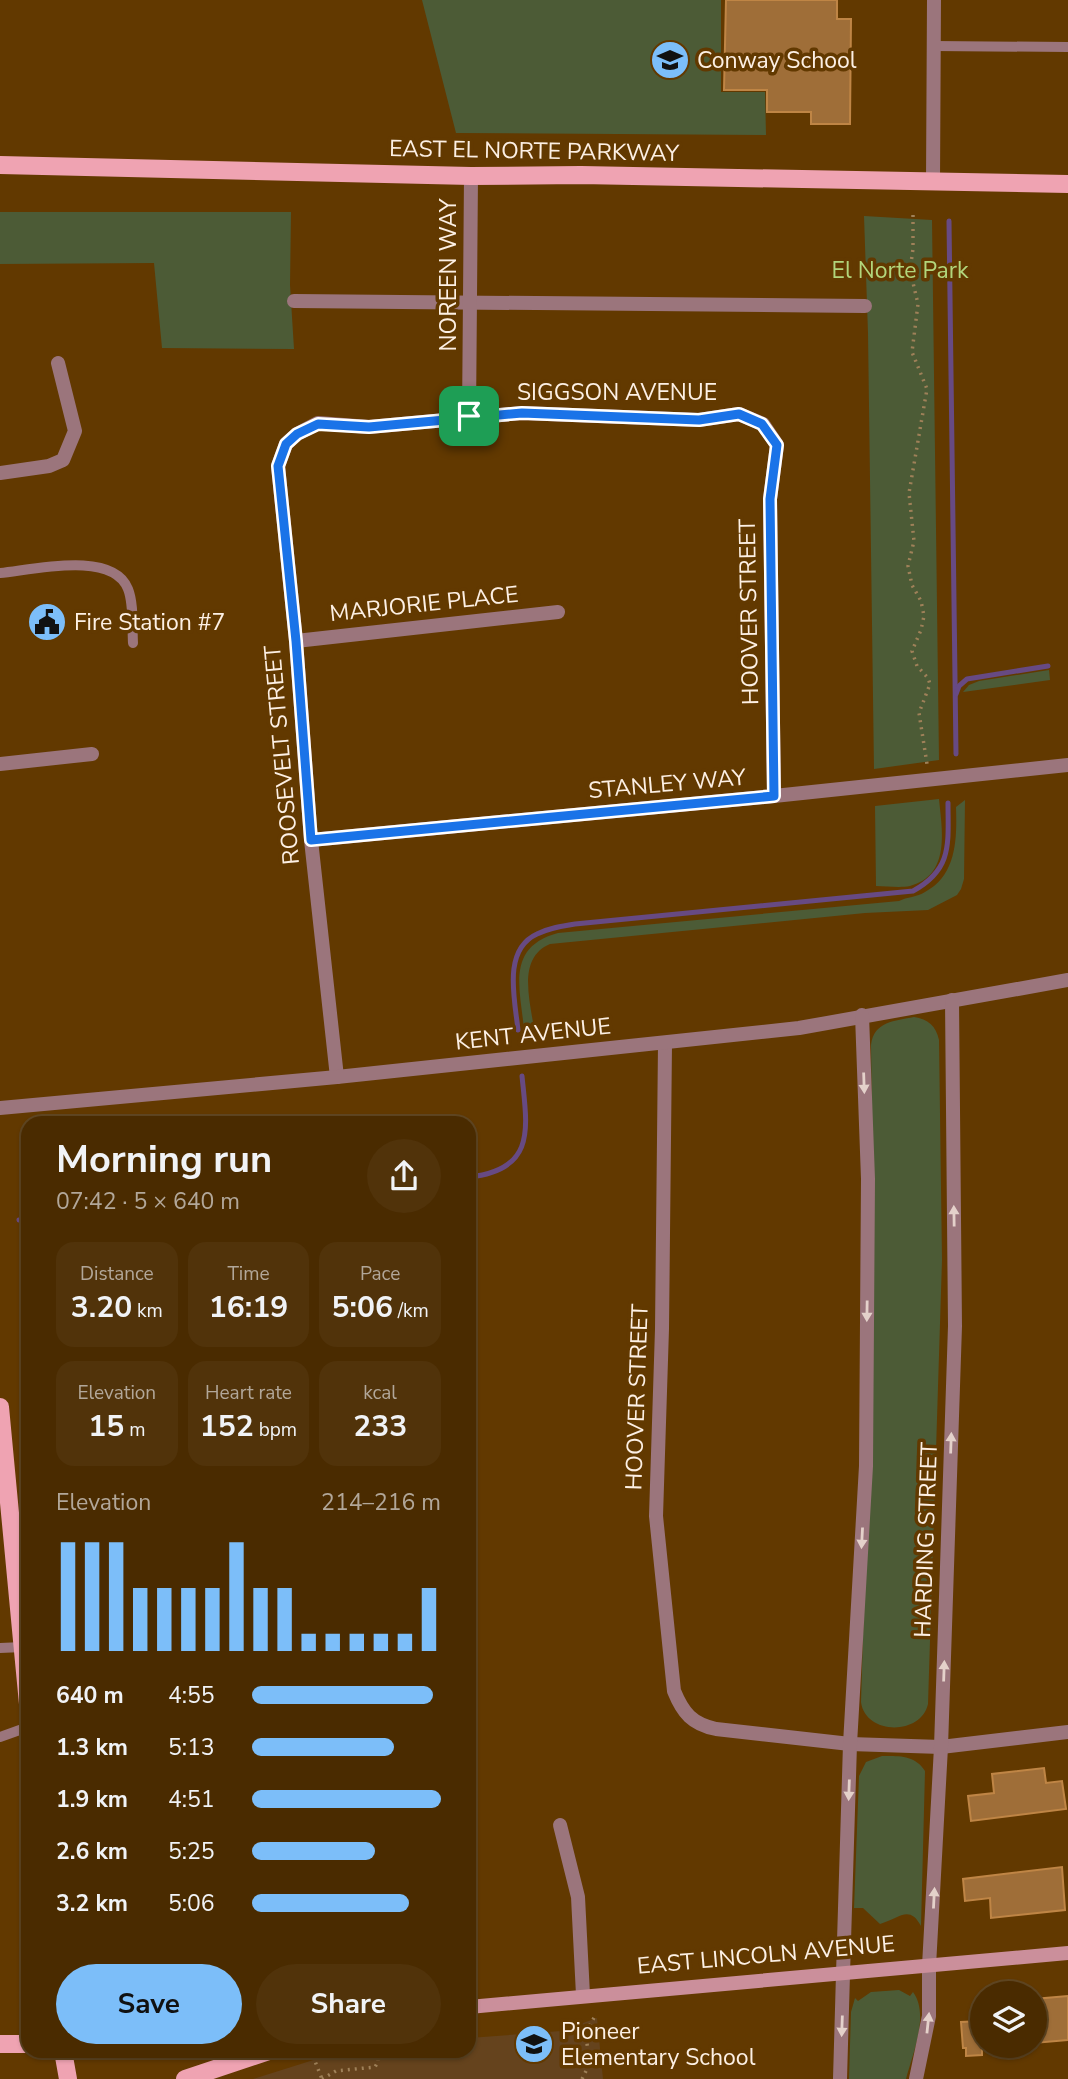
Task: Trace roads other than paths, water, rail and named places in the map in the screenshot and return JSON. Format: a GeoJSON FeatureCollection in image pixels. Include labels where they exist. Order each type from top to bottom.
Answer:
{"type":"FeatureCollection","features":[{"type":"Feature","properties":{"kind":"main road","name":"EAST EL NORTE PARKWAY"},"geometry":{"type":"LineString","coordinates":[[0,165],[471,176],[581,175],[1068,184]]}},
{"type":"Feature","properties":{"kind":"main road"},"geometry":{"type":"LineString","coordinates":[[0,1407],[5,1511],[21,1632]]}},
{"type":"Feature","properties":{"kind":"main road","name":"EAST LINCOLN AVENUE"},"geometry":{"type":"LineString","coordinates":[[476,2002],[843,1974],[1068,1953]]}},
{"type":"Feature","properties":{"kind":"main road"},"geometry":{"type":"LineString","coordinates":[[0,2044],[21,2044]]}},
{"type":"Feature","properties":{"kind":"main road"},"geometry":{"type":"LineString","coordinates":[[64,2058],[68,2079]]}},
{"type":"Feature","properties":{"kind":"main road"},"geometry":{"type":"LineString","coordinates":[[185,2079],[248,2058]]}},
{"type":"Feature","properties":{"kind":"street"},"geometry":{"type":"LineString","coordinates":[[933,181],[934,0]]}},
{"type":"Feature","properties":{"kind":"street","name":"NOREEN WAY"},"geometry":{"type":"LineString","coordinates":[[469,416],[471,176]]}},
{"type":"Feature","properties":{"kind":"street"},"geometry":{"type":"LineString","coordinates":[[293,301],[865,306]]}},
{"type":"Feature","properties":{"kind":"street"},"geometry":{"type":"LineString","coordinates":[[0,473],[49,466],[64,460],[75,431],[58,362]]}},
{"type":"Feature","properties":{"kind":"street","name":"SIGGSON AVENUE"},"geometry":{"type":"LineString","coordinates":[[297,434],[318,424],[369,427],[522,413],[699,420],[730,415]]}},
{"type":"Feature","properties":{"kind":"street","name":"HOOVER STREET"},"geometry":{"type":"LineString","coordinates":[[730,415],[739,414],[762,424],[777,445],[770,499],[774,796]]}},
{"type":"Feature","properties":{"kind":"street","name":"ROOSEVELT STREET"},"geometry":{"type":"LineString","coordinates":[[297,434],[286,444],[278,466],[296,641],[311,840],[337,1077]]}},
{"type":"Feature","properties":{"kind":"street","name":"MARJORIE PLACE"},"geometry":{"type":"LineString","coordinates":[[296,641],[558,612]]}},
{"type":"Feature","properties":{"kind":"street"},"geometry":{"type":"LineString","coordinates":[[0,764],[92,754]]}},
{"type":"Feature","properties":{"kind":"street","name":"STANLEY WAY"},"geometry":{"type":"LineString","coordinates":[[311,840],[1068,765]]}},
{"type":"Feature","properties":{"kind":"street","name":"KENT AVENUE"},"geometry":{"type":"LineString","coordinates":[[0,1108],[337,1077],[800,1028],[1068,980]]}},
{"type":"Feature","properties":{"kind":"street","name":"HARDING STREET"},"geometry":{"type":"LineString","coordinates":[[916,2079],[929,2016],[929,1966],[942,1747],[955,1326],[952,1000]]}},
{"type":"Feature","properties":{"kind":"street"},"geometry":{"type":"LineString","coordinates":[[840,2079],[850,1744],[866,1466],[869,1179],[862,1015]]}},
{"type":"Feature","properties":{"kind":"street","name":"HOOVER STREET"},"geometry":{"type":"LineString","coordinates":[[665,1044],[663,1329],[656,1516],[674,1691],[681,1709],[700,1726],[850,1744]]}},
{"type":"Feature","properties":{"kind":"street"},"geometry":{"type":"LineString","coordinates":[[850,1744],[942,1747],[1068,1732]]}},
{"type":"Feature","properties":{"kind":"street"},"geometry":{"type":"LineString","coordinates":[[560,1825],[578,1897],[583,1995]]}},
{"type":"Feature","properties":{"kind":"lane"},"geometry":{"type":"LineString","coordinates":[[934,46],[1068,47]]}},
{"type":"Feature","properties":{"kind":"lane"},"geometry":{"type":"LineString","coordinates":[[0,573],[78,565],[109,569],[122,579],[129,590],[133,643]]}},
{"type":"Feature","properties":{"kind":"lane"},"geometry":{"type":"LineString","coordinates":[[0,1648],[21,1647]]}},
{"type":"Feature","properties":{"kind":"lane"},"geometry":{"type":"LineString","coordinates":[[0,1737],[21,1730]]}},
{"type":"Feature","properties":{"kind":"waterway"},"geometry":{"type":"LineString","coordinates":[[949,221],[956,754]]}},
{"type":"Feature","properties":{"kind":"waterway"},"geometry":{"type":"LineString","coordinates":[[956,694],[959,686],[967,679],[1048,666]]}},
{"type":"Feature","properties":{"kind":"waterway"},"geometry":{"type":"LineString","coordinates":[[518,1030],[513,991],[515,963],[526,941],[537,934],[575,924],[913,891],[926,883],[942,864],[947,843],[948,803]]}},
{"type":"Feature","properties":{"kind":"waterway"},"geometry":{"type":"LineString","coordinates":[[476,1176],[491,1173],[507,1165],[517,1155],[523,1143],[525,1112],[522,1076]]}},
{"type":"Feature","properties":{"kind":"place","name":"Conway School"},"geometry":{"type":"Point","coordinates":[670,60]}},
{"type":"Feature","properties":{"kind":"place","name":"Fire Station #7"},"geometry":{"type":"Point","coordinates":[47,622]}},
{"type":"Feature","properties":{"kind":"place","name":"Pioneer Elementary School"},"geometry":{"type":"Point","coordinates":[534,2044]}},
{"type":"Feature","properties":{"kind":"park label","name":"El Norte Park"},"geometry":{"type":"Point","coordinates":[900,270]}}]}
